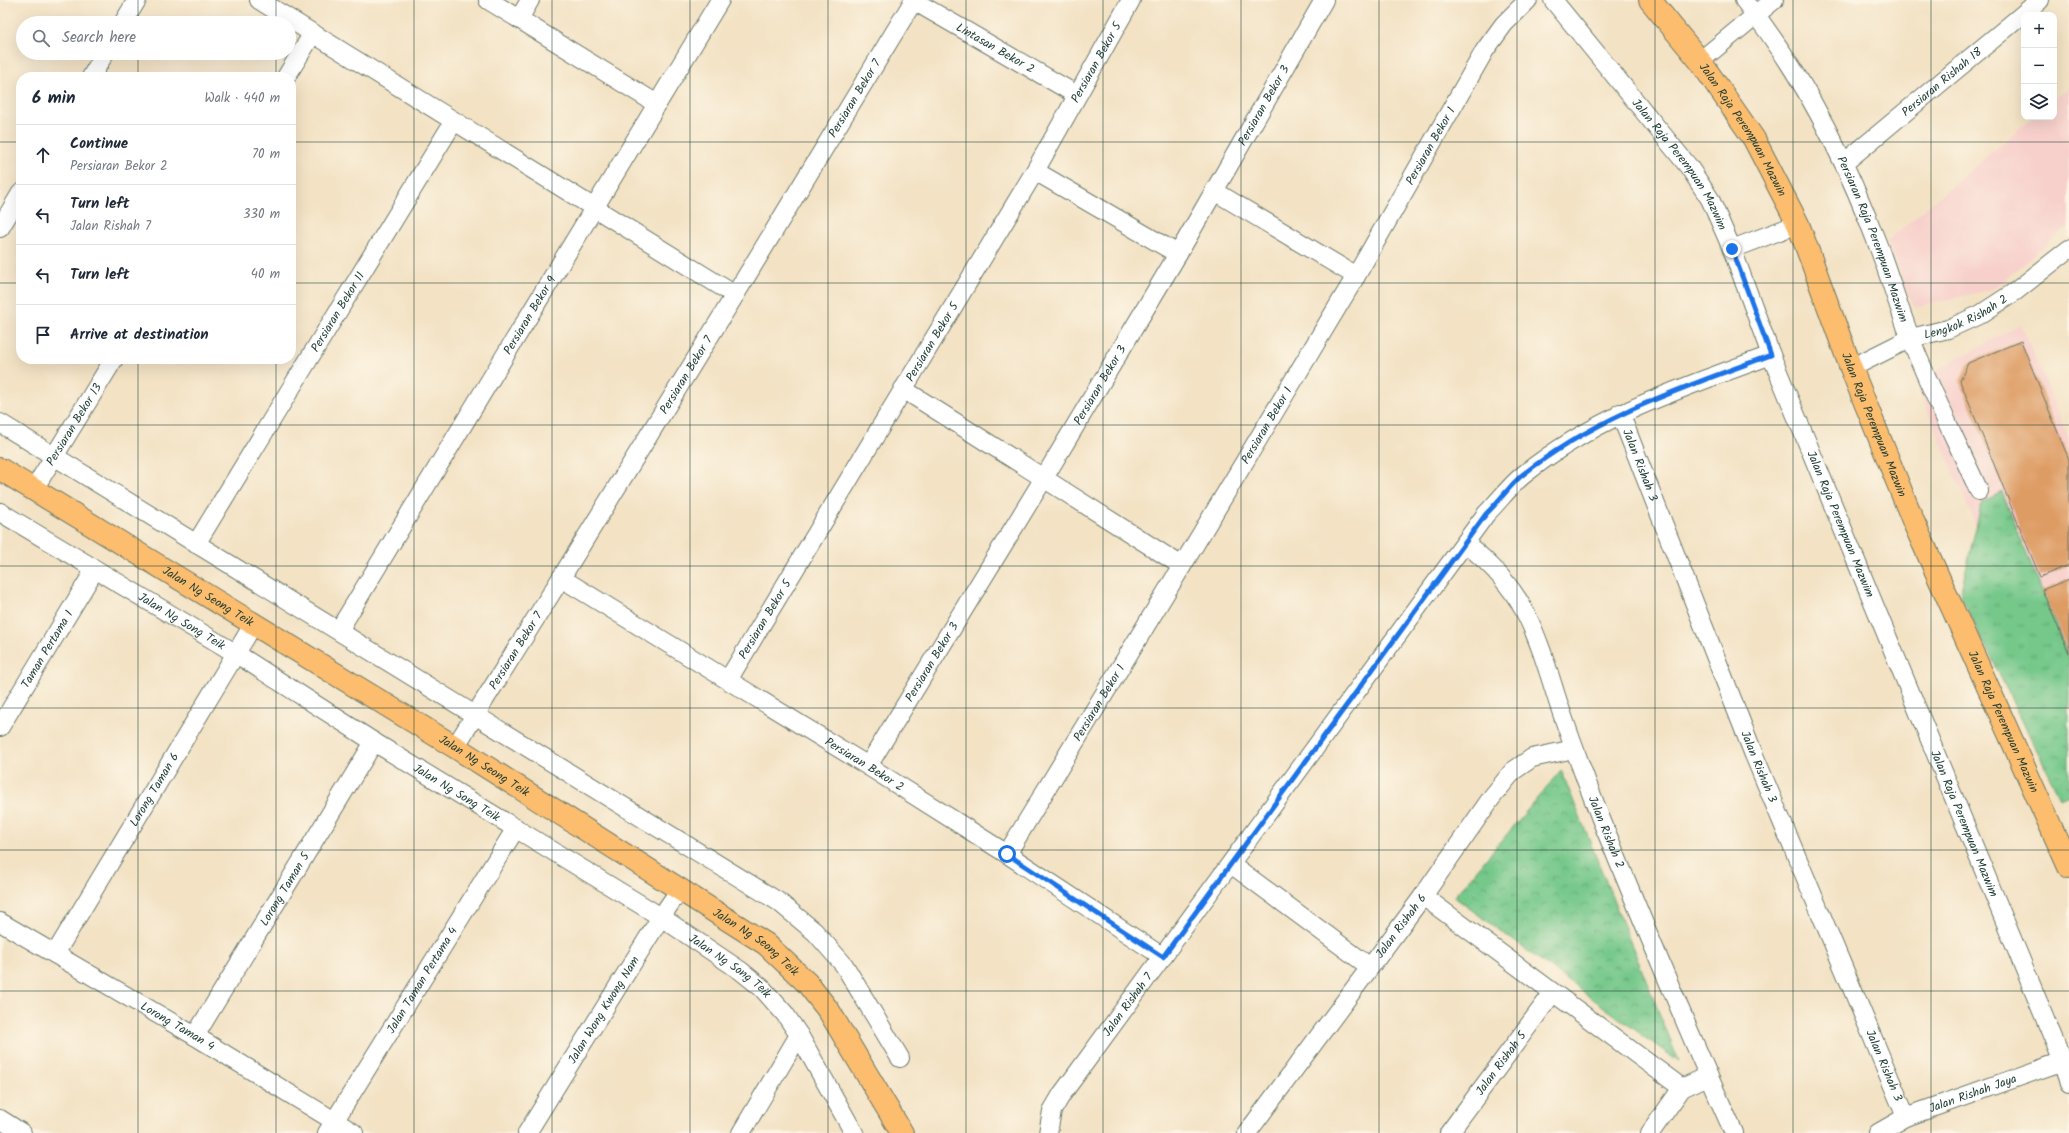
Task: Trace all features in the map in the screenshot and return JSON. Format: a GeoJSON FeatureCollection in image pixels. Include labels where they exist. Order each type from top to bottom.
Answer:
{"type":"FeatureCollection","features":[{"type":"Feature","properties":{"kind":"main road","name":"Jalan Raja Perempuan Mazwin"},"geometry":{"type":"LineString","coordinates":[[1650,0],[1700,61],[1754,139],[1798,224],[1851,368],[1914,524],[2069,867]]}},
{"type":"Feature","properties":{"kind":"main road","name":"Jalan Ng Seong Teik"},"geometry":{"type":"LineString","coordinates":[[0,469],[455,747],[681,888],[766,944],[807,983],[829,1011],[851,1045],[902,1133]]}},
{"type":"Feature","properties":{"kind":"street"},"geometry":{"type":"LineString","coordinates":[[127,16],[137,0]]}},
{"type":"Feature","properties":{"kind":"street"},"geometry":{"type":"LineString","coordinates":[[259,0],[285,16]]}},
{"type":"Feature","properties":{"kind":"street"},"geometry":{"type":"LineString","coordinates":[[488,0],[657,104]]}},
{"type":"Feature","properties":{"kind":"street"},"geometry":{"type":"LineString","coordinates":[[519,19],[530,0]]}},
{"type":"Feature","properties":{"kind":"street","name":"Persiaran Bekor 9"},"geometry":{"type":"LineString","coordinates":[[339,630],[720,0]]}},
{"type":"Feature","properties":{"kind":"street","name":"Lintasan Bekor 2"},"geometry":{"type":"LineString","coordinates":[[914,0],[1077,95]]}},
{"type":"Feature","properties":{"kind":"street","name":"Persiaran Bekor 7"},"geometry":{"type":"LineString","coordinates":[[455,747],[473,715],[561,578],[736,295],[914,0]]}},
{"type":"Feature","properties":{"kind":"street","name":"Persiaran Bekor 5"},"geometry":{"type":"LineString","coordinates":[[728,680],[1035,171],[1131,0]]}},
{"type":"Feature","properties":{"kind":"street","name":"Persiaran Bekor 3"},"geometry":{"type":"LineString","coordinates":[[868,766],[1044,478],[1178,254],[1324,0]]}},
{"type":"Feature","properties":{"kind":"street","name":"Persiaran Bekor 1"},"geometry":{"type":"LineString","coordinates":[[1007,854],[1356,276],[1485,50],[1504,24],[1528,0]]}},
{"type":"Feature","properties":{"kind":"street","name":"Jalan Raja Perempuan Mazwim"},"geometry":{"type":"LineString","coordinates":[[1553,0],[1688,167],[1710,199],[1732,249],[1771,355],[2066,1061],[2069,1084]]}},
{"type":"Feature","properties":{"kind":"street","name":"Persiaran Raja Perempuan Mazwim"},"geometry":{"type":"LineString","coordinates":[[1744,0],[1773,37],[1824,125],[1844,163],[1879,248],[1911,338],[1979,492]]}},
{"type":"Feature","properties":{"kind":"street"},"geometry":{"type":"LineString","coordinates":[[1700,61],[1774,0]]}},
{"type":"Feature","properties":{"kind":"street","name":"Persiaran Rishah 18"},"geometry":{"type":"LineString","coordinates":[[1844,163],[2040,0]]}},
{"type":"Feature","properties":{"kind":"street"},"geometry":{"type":"LineString","coordinates":[[296,23],[736,295]]}},
{"type":"Feature","properties":{"kind":"street"},"geometry":{"type":"LineString","coordinates":[[289,72],[313,33]]}},
{"type":"Feature","properties":{"kind":"street"},"geometry":{"type":"LineString","coordinates":[[94,72],[101,60]]}},
{"type":"Feature","properties":{"kind":"street","name":"Persiaran Bekor 11"},"geometry":{"type":"LineString","coordinates":[[196,544],[454,121]]}},
{"type":"Feature","properties":{"kind":"street"},"geometry":{"type":"LineString","coordinates":[[1035,171],[1178,254]]}},
{"type":"Feature","properties":{"kind":"street"},"geometry":{"type":"LineString","coordinates":[[1214,191],[1356,276]]}},
{"type":"Feature","properties":{"kind":"street"},"geometry":{"type":"LineString","coordinates":[[0,228],[16,201]]}},
{"type":"Feature","properties":{"kind":"street"},"geometry":{"type":"LineString","coordinates":[[1732,249],[1798,224]]}},
{"type":"Feature","properties":{"kind":"street","name":"Lengkok Rishah 2"},"geometry":{"type":"LineString","coordinates":[[1851,368],[1911,338],[1948,329],[1981,314],[2065,259]]}},
{"type":"Feature","properties":{"kind":"street","name":"Jalan Rishah 7"},"geometry":{"type":"LineString","coordinates":[[1048,1130],[1052,1111],[1062,1094],[1486,514],[1520,477],[1576,438],[1620,413],[1771,355]]}},
{"type":"Feature","properties":{"kind":"street","name":"Persiaran Bekor 13"},"geometry":{"type":"LineString","coordinates":[[34,489],[111,364]]}},
{"type":"Feature","properties":{"kind":"street"},"geometry":{"type":"LineString","coordinates":[[903,389],[1182,566]]}},
{"type":"Feature","properties":{"kind":"street","name":"Jalan Rishah 3"},"geometry":{"type":"LineString","coordinates":[[1620,413],[1754,754],[1906,1117]]}},
{"type":"Feature","properties":{"kind":"street"},"geometry":{"type":"LineString","coordinates":[[0,423],[339,630],[473,715],[779,902],[815,932],[844,965],[900,1058]]}},
{"type":"Feature","properties":{"kind":"street","name":"Jalan Ng Song Teik"},"geometry":{"type":"LineString","coordinates":[[0,512],[94,571],[235,653],[374,742],[661,917],[752,979],[785,1014],[799,1035],[854,1133]]}},
{"type":"Feature","properties":{"kind":"street","name":"Jalan Rishah 2"},"geometry":{"type":"LineString","coordinates":[[1465,543],[1483,558],[1501,578],[1525,612],[1539,646],[1574,749],[1708,1076],[1734,1133]]}},
{"type":"Feature","properties":{"kind":"street","name":"Taman Pertama 1"},"geometry":{"type":"LineString","coordinates":[[0,727],[94,571]]}},
{"type":"Feature","properties":{"kind":"street","name":"Persiaran Bekor 2"},"geometry":{"type":"LineString","coordinates":[[561,578],[868,766],[1007,854],[1163,957]]}},
{"type":"Feature","properties":{"kind":"street","name":"Lorong Taman 6"},"geometry":{"type":"LineString","coordinates":[[55,954],[253,624]]}},
{"type":"Feature","properties":{"kind":"street","name":"Lorong Taman 5"},"geometry":{"type":"LineString","coordinates":[[195,1036],[374,742]]}},
{"type":"Feature","properties":{"kind":"street","name":"Jalan Rishah 6"},"geometry":{"type":"LineString","coordinates":[[1247,1133],[1423,896],[1492,797],[1513,771],[1532,758],[1574,749]]}},
{"type":"Feature","properties":{"kind":"street","name":"Jalan Taman Pertama 4"},"geometry":{"type":"LineString","coordinates":[[330,1127],[516,828]]}},
{"type":"Feature","properties":{"kind":"street"},"geometry":{"type":"LineString","coordinates":[[1231,864],[1370,968]]}},
{"type":"Feature","properties":{"kind":"street","name":"Jalan Wong Kwong Nam"},"geometry":{"type":"LineString","coordinates":[[527,1133],[661,917],[681,888]]}},
{"type":"Feature","properties":{"kind":"street"},"geometry":{"type":"LineString","coordinates":[[1423,896],[1552,994],[1682,1088]]}},
{"type":"Feature","properties":{"kind":"street","name":"Lorong Taman 4"},"geometry":{"type":"LineString","coordinates":[[0,922],[195,1036],[330,1127],[354,1133]]}},
{"type":"Feature","properties":{"kind":"street","name":"Jalan Rishah 5"},"geometry":{"type":"LineString","coordinates":[[1449,1133],[1552,994]]}},
{"type":"Feature","properties":{"kind":"street"},"geometry":{"type":"LineString","coordinates":[[741,1133],[799,1035]]}},
{"type":"Feature","properties":{"kind":"street","name":"Jalan Rishah Jaya"},"geometry":{"type":"LineString","coordinates":[[1878,1133],[1906,1117],[2066,1061]]}},
{"type":"Feature","properties":{"kind":"street"},"geometry":{"type":"LineString","coordinates":[[1650,1133],[1682,1088],[1708,1076]]}},
{"type":"Feature","properties":{"kind":"street"},"geometry":{"type":"LineString","coordinates":[[0,1119],[22,1133]]}},
{"type":"Feature","properties":{"kind":"shaded area"},"geometry":{"type":"Polygon","coordinates":[[[2069,87],[2069,226],[1993,289],[1914,307],[1887,241],[2029,120],[2057,120],[2057,97],[2069,87]]]}},
{"type":"Feature","properties":{"kind":"shaded area"},"geometry":{"type":"Polygon","coordinates":[[[2021,324],[2069,439],[2069,748],[1915,381],[2021,324]]]}},
{"type":"Feature","properties":{"kind":"green space"},"geometry":{"type":"Polygon","coordinates":[[[2002,492],[2069,658],[2069,707],[2066,709],[2069,715],[2069,794],[2060,798],[1960,594],[1982,502],[2002,492]]]}},
{"type":"Feature","properties":{"kind":"green space"},"geometry":{"type":"Polygon","coordinates":[[[1561,770],[1679,1062],[1454,897],[1561,770]]]}},
{"type":"Feature","properties":{"kind":"building"},"geometry":{"type":"Polygon","coordinates":[[[2021,341],[2069,460],[2069,565],[2040,577],[1960,381],[1968,363],[2021,341]]]}},
{"type":"Feature","properties":{"kind":"building"},"geometry":{"type":"Polygon","coordinates":[[[2069,579],[2069,653],[2042,590],[2069,579]]]}},
{"type":"Feature","properties":{"kind":"route"},"geometry":{"type":"LineString","coordinates":[[1007,854],[1163,957],[1486,514],[1520,477],[1576,438],[1620,413],[1692,384],[1771,355],[1732,249]]}}]}
